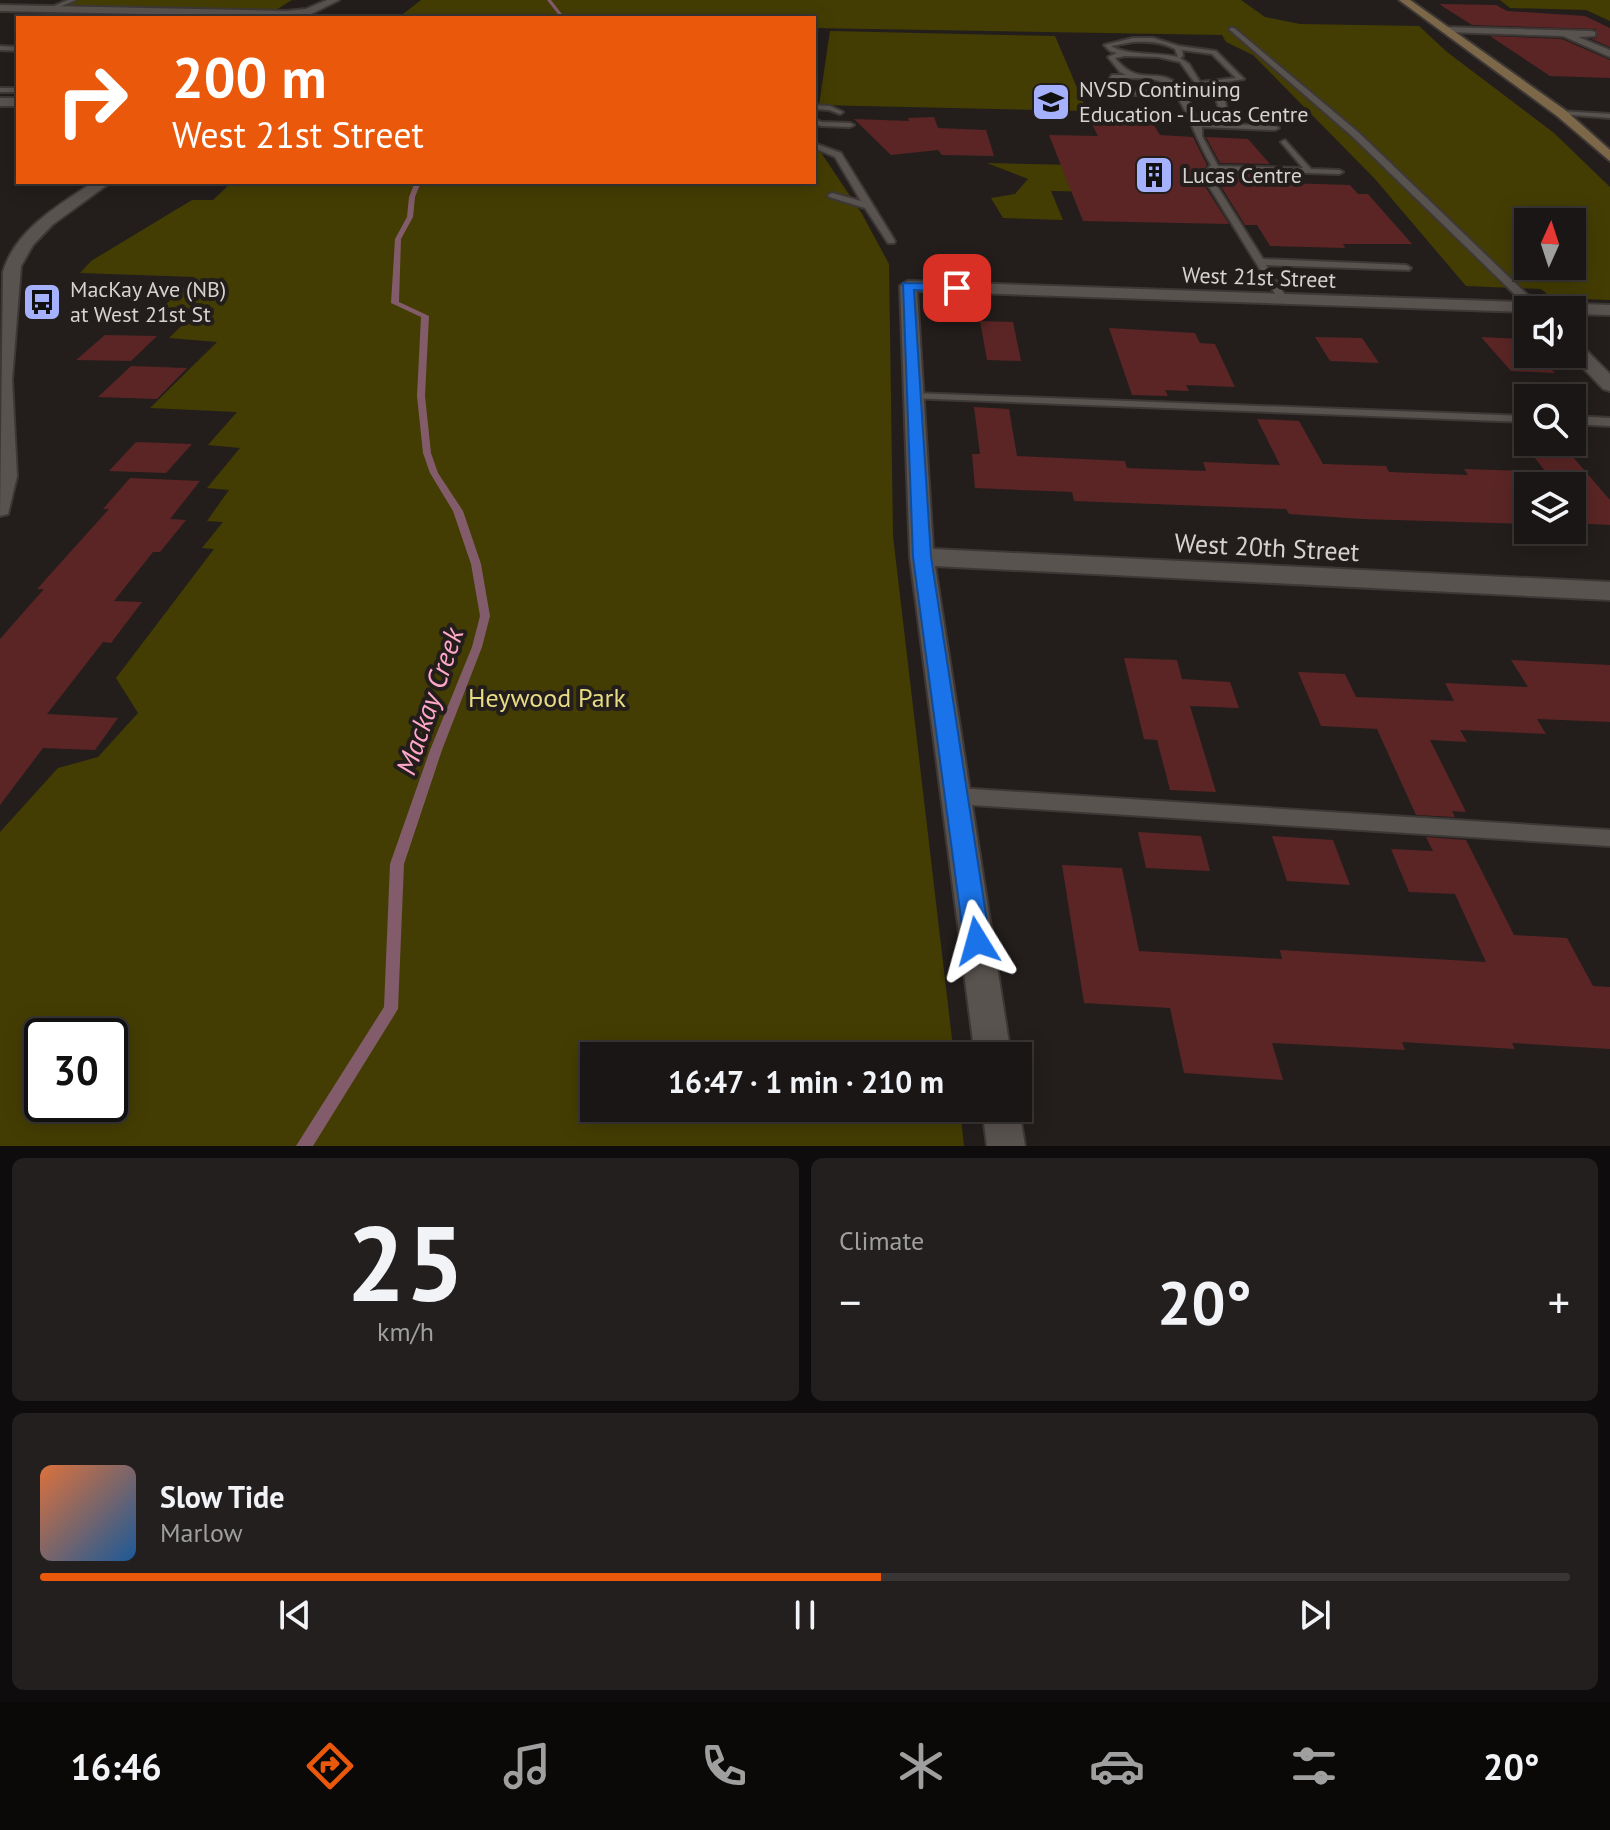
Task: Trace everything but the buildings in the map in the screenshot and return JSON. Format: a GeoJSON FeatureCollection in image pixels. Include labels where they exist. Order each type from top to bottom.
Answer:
{"type":"FeatureCollection","features":[{"type":"Feature","properties":{"kind":"street"},"geometry":{"type":"LineString","coordinates":[[0,8],[308,12],[334,0]]}},
{"type":"Feature","properties":{"kind":"street"},"geometry":{"type":"LineString","coordinates":[[1404,0],[1561,113],[1610,157]]}},
{"type":"Feature","properties":{"kind":"street"},"geometry":{"type":"LineString","coordinates":[[1446,29],[1591,34]]}},
{"type":"Feature","properties":{"kind":"street"},"geometry":{"type":"LineString","coordinates":[[1560,33],[1610,54]]}},
{"type":"Feature","properties":{"kind":"street"},"geometry":{"type":"LineString","coordinates":[[0,509],[9,464],[3,380],[9,305],[4,284],[8,259],[64,208],[101,184]]}},
{"type":"Feature","properties":{"kind":"street","name":"West 21st Street"},"geometry":{"type":"LineString","coordinates":[[913,396],[908,286],[1514,308]]}},
{"type":"Feature","properties":{"kind":"street","name":"West 21st Street"},"geometry":{"type":"LineString","coordinates":[[1586,310],[1610,310]]}},
{"type":"Feature","properties":{"kind":"street"},"geometry":{"type":"LineString","coordinates":[[1586,360],[1610,385]]}},
{"type":"Feature","properties":{"kind":"street"},"geometry":{"type":"LineString","coordinates":[[913,396],[922,557],[991,1042]]}},
{"type":"Feature","properties":{"kind":"street","name":"West 20th Street"},"geometry":{"type":"LineString","coordinates":[[922,557],[1610,591]]}},
{"type":"Feature","properties":{"kind":"street"},"geometry":{"type":"LineString","coordinates":[[1003,1122],[1006,1146]]}},
{"type":"Feature","properties":{"kind":"lane"},"geometry":{"type":"LineString","coordinates":[[50,9],[73,0]]}},
{"type":"Feature","properties":{"kind":"lane"},"geometry":{"type":"LineString","coordinates":[[1232,29],[1355,134],[1523,296]]}},
{"type":"Feature","properties":{"kind":"lane"},"geometry":{"type":"LineString","coordinates":[[1112,77],[1202,82],[1241,79],[1210,50],[1178,48],[1162,42],[1126,41],[1107,45],[1112,50],[1177,58],[1185,63],[1202,82],[1227,109],[1227,126]]}},
{"type":"Feature","properties":{"kind":"lane"},"geometry":{"type":"LineString","coordinates":[[1177,58],[1181,55],[1178,48]]}},
{"type":"Feature","properties":{"kind":"lane"},"geometry":{"type":"LineString","coordinates":[[1130,53],[1111,57],[1122,71],[1139,78]]}},
{"type":"Feature","properties":{"kind":"lane"},"geometry":{"type":"LineString","coordinates":[[1167,81],[1174,85],[1198,125],[1198,136],[1215,165],[1206,175],[1283,300]]}},
{"type":"Feature","properties":{"kind":"lane"},"geometry":{"type":"LineString","coordinates":[[1091,92],[1179,94]]}},
{"type":"Feature","properties":{"kind":"lane"},"geometry":{"type":"LineString","coordinates":[[816,107],[840,112]]}},
{"type":"Feature","properties":{"kind":"lane"},"geometry":{"type":"LineString","coordinates":[[1561,113],[1610,116]]}},
{"type":"Feature","properties":{"kind":"lane"},"geometry":{"type":"LineString","coordinates":[[816,122],[850,129],[816,131]]}},
{"type":"Feature","properties":{"kind":"lane"},"geometry":{"type":"LineString","coordinates":[[1198,125],[1275,128]]}},
{"type":"Feature","properties":{"kind":"lane"},"geometry":{"type":"LineString","coordinates":[[1285,142],[1309,171]]}},
{"type":"Feature","properties":{"kind":"lane"},"geometry":{"type":"LineString","coordinates":[[816,146],[838,155],[891,241]]}},
{"type":"Feature","properties":{"kind":"lane"},"geometry":{"type":"LineString","coordinates":[[1213,168],[1339,172]]}},
{"type":"Feature","properties":{"kind":"lane"},"geometry":{"type":"LineString","coordinates":[[832,195],[868,206]]}},
{"type":"Feature","properties":{"kind":"lane"},"geometry":{"type":"LineString","coordinates":[[1259,262],[1406,268]]}},
{"type":"Feature","properties":{"kind":"lane"},"geometry":{"type":"LineString","coordinates":[[913,396],[1514,418]]}},
{"type":"Feature","properties":{"kind":"lane"},"geometry":{"type":"LineString","coordinates":[[1586,421],[1610,422]]}},
{"type":"Feature","properties":{"kind":"lane"},"geometry":{"type":"LineString","coordinates":[[957,796],[1610,838]]}},
{"type":"Feature","properties":{"kind":"green space"},"geometry":{"type":"Polygon","coordinates":[[[78,0],[292,0],[274,11],[63,6],[78,0]]]}},
{"type":"Feature","properties":{"kind":"green space"},"geometry":{"type":"Polygon","coordinates":[[[421,0],[1241,0],[1265,17],[1300,24],[1419,26],[1447,52],[1554,133],[1610,187],[1610,300],[1586,299],[1586,296],[1550,296],[1541,289],[1466,286],[1375,179],[1253,55],[1226,42],[1222,35],[816,28],[816,16],[401,16],[421,0]]]}},
{"type":"Feature","properties":{"kind":"green space"},"geometry":{"type":"Polygon","coordinates":[[[1500,0],[1610,0],[1610,21],[1586,10],[1510,8],[1500,0]]]}},
{"type":"Feature","properties":{"kind":"green space"},"geometry":{"type":"Polygon","coordinates":[[[830,31],[1055,36],[1087,111],[819,105],[830,31]]]}},
{"type":"Feature","properties":{"kind":"green space","name":"Heywood Park"},"geometry":{"type":"Polygon","coordinates":[[[816,145],[862,214],[889,264],[893,536],[952,1042],[580,1042],[580,1122],[961,1122],[964,1146],[0,1146],[0,832],[58,768],[98,757],[138,713],[116,678],[214,549],[202,548],[223,522],[207,521],[229,490],[207,488],[240,448],[208,445],[237,412],[150,408],[217,342],[169,338],[198,310],[163,307],[195,277],[80,273],[91,261],[192,200],[213,200],[230,184],[816,184],[816,145]]]}},
{"type":"Feature","properties":{"kind":"green space"},"geometry":{"type":"Polygon","coordinates":[[[987,163],[1074,165],[1115,192],[1051,191],[1063,220],[1003,218],[991,198],[1015,194],[1028,179],[987,163]]]}},
{"type":"Feature","properties":{"kind":"waterway","name":"Mackay Creek"},"geometry":{"type":"LineString","coordinates":[[549,0],[561,16]]}},
{"type":"Feature","properties":{"kind":"waterway","name":"Mackay Creek"},"geometry":{"type":"LineString","coordinates":[[304,1146],[391,1009],[397,864],[436,750],[477,647],[485,616],[476,564],[458,511],[434,473],[427,453],[421,396],[425,316],[395,303],[398,239],[410,217],[417,184]]}},
{"type":"Feature","properties":{"kind":"place","name":"NVSD Continuing Education - Lucas Centre"},"geometry":{"type":"Point","coordinates":[1051,102]}},
{"type":"Feature","properties":{"kind":"place","name":"Lucas Centre"},"geometry":{"type":"Point","coordinates":[1154,175]}},
{"type":"Feature","properties":{"kind":"place","name":"MacKay Ave (NB) at West 21st St"},"geometry":{"type":"Point","coordinates":[42,302]}},
{"type":"Feature","properties":{"kind":"route"},"geometry":{"type":"LineString","coordinates":[[957,288],[908,286],[922,557],[977,941]]}}]}
